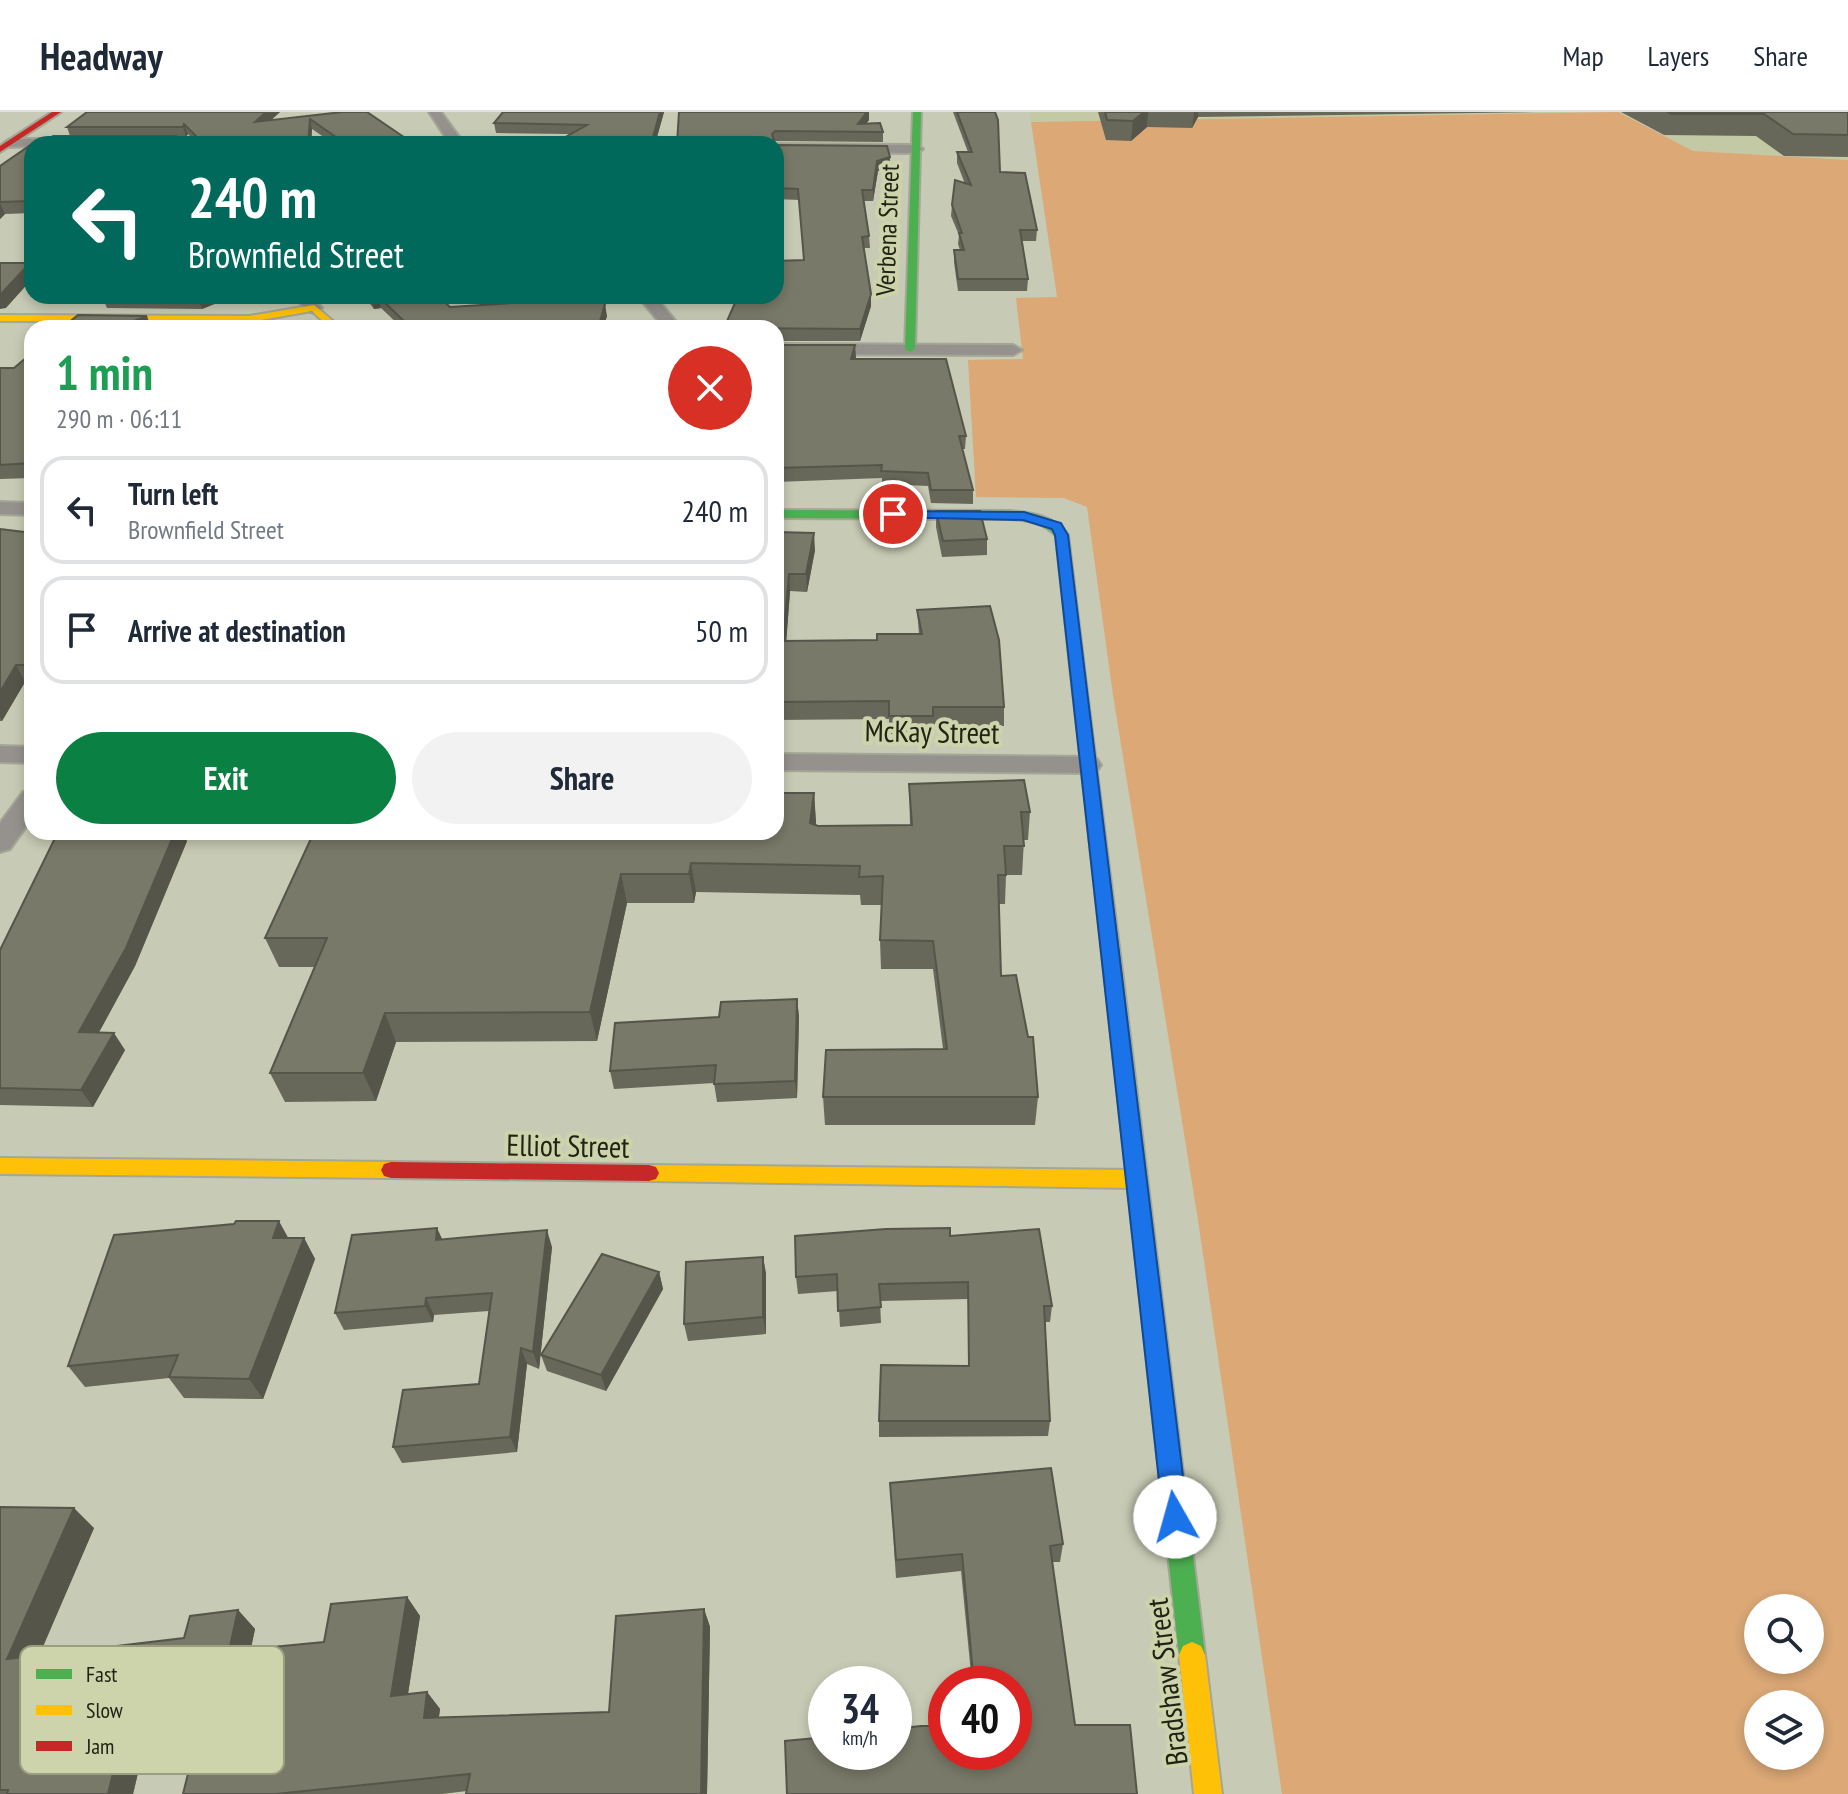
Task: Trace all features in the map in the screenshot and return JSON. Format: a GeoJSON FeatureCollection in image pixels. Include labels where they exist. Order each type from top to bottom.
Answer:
{"type":"FeatureCollection","features":[{"type":"Feature","properties":{"kind":"street"},"geometry":{"type":"LineString","coordinates":[[5,147],[57,112]]}},
{"type":"Feature","properties":{"kind":"street"},"geometry":{"type":"LineString","coordinates":[[435,112],[452,136]]}},
{"type":"Feature","properties":{"kind":"street","name":"Verbena Street"},"geometry":{"type":"LineString","coordinates":[[910,349],[917,112]]}},
{"type":"Feature","properties":{"kind":"street"},"geometry":{"type":"LineString","coordinates":[[784,148],[916,149]]}},
{"type":"Feature","properties":{"kind":"street"},"geometry":{"type":"LineString","coordinates":[[0,318],[249,319],[301,304]]}},
{"type":"Feature","properties":{"kind":"street"},"geometry":{"type":"LineString","coordinates":[[310,304],[327,320]]}},
{"type":"Feature","properties":{"kind":"street"},"geometry":{"type":"LineString","coordinates":[[653,304],[666,320]]}},
{"type":"Feature","properties":{"kind":"street"},"geometry":{"type":"LineString","coordinates":[[784,349],[1013,350]]}},
{"type":"Feature","properties":{"kind":"street"},"geometry":{"type":"LineString","coordinates":[[0,508],[24,509]]}},
{"type":"Feature","properties":{"kind":"street","name":"Bradshaw Street"},"geometry":{"type":"LineString","coordinates":[[784,514],[1010,515],[1048,522],[1057,526],[1062,535],[1208,1794]]}},
{"type":"Feature","properties":{"kind":"street"},"geometry":{"type":"LineString","coordinates":[[0,754],[24,755]]}},
{"type":"Feature","properties":{"kind":"street","name":"McKay Street"},"geometry":{"type":"LineString","coordinates":[[784,762],[1088,765]]}},
{"type":"Feature","properties":{"kind":"street"},"geometry":{"type":"LineString","coordinates":[[0,843],[24,809]]}},
{"type":"Feature","properties":{"kind":"street","name":"Elliot Street"},"geometry":{"type":"LineString","coordinates":[[0,1166],[1135,1179]]}},
{"type":"Feature","properties":{"kind":"shaded area"},"geometry":{"type":"Polygon","coordinates":[[[1029,112],[1618,112],[1031,122],[1029,112]]]}},
{"type":"Feature","properties":{"kind":"shaded area"},"geometry":{"type":"Polygon","coordinates":[[[1618,112],[1848,112],[1848,160],[1693,151],[1618,112]]]}},
{"type":"Feature","properties":{"kind":"shaded area"},"geometry":{"type":"Polygon","coordinates":[[[1618,112],[1693,151],[1848,160],[1848,1794],[1282,1794],[1198,1220],[1113,695],[1087,507],[1064,498],[976,497],[968,360],[1023,359],[1016,298],[1057,297],[1031,122],[1618,112]]]}},
{"type":"Feature","properties":{"kind":"building"},"geometry":{"type":"Polygon","coordinates":[[[87,112],[266,112],[255,122],[367,112],[402,136],[334,136],[310,119],[309,136],[196,136],[184,124],[183,127],[67,127],[87,112]]]}},
{"type":"Feature","properties":{"kind":"building"},"geometry":{"type":"Polygon","coordinates":[[[503,112],[660,112],[653,136],[567,136],[587,125],[494,123],[503,112]]]}},
{"type":"Feature","properties":{"kind":"building"},"geometry":{"type":"Polygon","coordinates":[[[679,112],[867,112],[858,124],[880,123],[883,132],[775,131],[773,136],[678,136],[679,112]]]}},
{"type":"Feature","properties":{"kind":"building"},"geometry":{"type":"Polygon","coordinates":[[[957,112],[995,112],[1000,172],[1025,173],[1037,230],[1020,230],[1028,279],[958,279],[954,250],[964,250],[959,233],[962,233],[952,205],[955,180],[971,185],[957,152],[972,152],[957,112]]]}},
{"type":"Feature","properties":{"kind":"building"},"geometry":{"type":"Polygon","coordinates":[[[1105,112],[1144,112],[1133,121],[1107,120],[1105,112]]]}},
{"type":"Feature","properties":{"kind":"building"},"geometry":{"type":"Polygon","coordinates":[[[1668,112],[1848,112],[1848,135],[1793,134],[1764,114],[1668,112]]]}},
{"type":"Feature","properties":{"kind":"building"},"geometry":{"type":"Polygon","coordinates":[[[784,145],[887,146],[890,157],[877,161],[873,190],[862,190],[869,236],[862,237],[871,294],[860,329],[784,328],[784,320],[728,320],[734,304],[784,304],[784,261],[804,260],[798,189],[784,188],[784,145]]]}},
{"type":"Feature","properties":{"kind":"building"},"geometry":{"type":"Polygon","coordinates":[[[24,150],[24,201],[0,202],[0,166],[24,150]]]}},
{"type":"Feature","properties":{"kind":"building"},"geometry":{"type":"Polygon","coordinates":[[[0,263],[24,263],[24,269],[0,295],[0,263]]]}},
{"type":"Feature","properties":{"kind":"building"},"geometry":{"type":"Polygon","coordinates":[[[386,304],[447,304],[450,307],[605,304],[600,320],[403,320],[386,304]]]}},
{"type":"Feature","properties":{"kind":"building"},"geometry":{"type":"Polygon","coordinates":[[[78,315],[147,316],[137,320],[72,320],[78,315]]]}},
{"type":"Feature","properties":{"kind":"building"},"geometry":{"type":"Polygon","coordinates":[[[784,345],[855,345],[851,359],[946,359],[966,436],[959,436],[973,490],[931,490],[928,473],[881,471],[882,465],[784,468],[784,345]]]}},
{"type":"Feature","properties":{"kind":"building"},"geometry":{"type":"Polygon","coordinates":[[[24,360],[24,464],[0,465],[0,368],[14,368],[24,360]]]}},
{"type":"Feature","properties":{"kind":"building"},"geometry":{"type":"Polygon","coordinates":[[[936,511],[980,511],[987,539],[943,541],[936,511]]]}},
{"type":"Feature","properties":{"kind":"building"},"geometry":{"type":"Polygon","coordinates":[[[0,529],[24,532],[24,665],[16,665],[0,692],[0,529]]]}},
{"type":"Feature","properties":{"kind":"building"},"geometry":{"type":"Polygon","coordinates":[[[784,532],[814,533],[806,574],[789,574],[784,630],[784,532]]]}},
{"type":"Feature","properties":{"kind":"building"},"geometry":{"type":"Polygon","coordinates":[[[990,606],[999,640],[1004,707],[933,707],[933,716],[889,716],[889,701],[784,702],[784,641],[877,640],[877,634],[922,634],[917,610],[990,606]]]}},
{"type":"Feature","properties":{"kind":"building"},"geometry":{"type":"Polygon","coordinates":[[[1024,780],[1030,812],[1021,812],[1024,846],[1004,846],[1006,875],[998,875],[1001,976],[1016,975],[1028,1037],[1033,1037],[1038,1097],[823,1097],[826,1050],[947,1049],[933,941],[880,940],[883,876],[859,877],[860,866],[691,863],[689,874],[621,874],[590,1012],[385,1013],[363,1073],[270,1073],[327,938],[265,938],[310,840],[784,840],[784,793],[814,793],[810,823],[818,826],[912,825],[909,784],[1024,780]]]}},
{"type":"Feature","properties":{"kind":"building"},"geometry":{"type":"Polygon","coordinates":[[[54,840],[172,840],[126,948],[79,1032],[114,1033],[81,1090],[0,1088],[0,950],[54,840]]]}},
{"type":"Feature","properties":{"kind":"building"},"geometry":{"type":"Polygon","coordinates":[[[797,999],[795,1081],[714,1084],[716,1065],[610,1071],[615,1023],[719,1017],[721,1002],[797,999]]]}},
{"type":"Feature","properties":{"kind":"building"},"geometry":{"type":"Polygon","coordinates":[[[236,1221],[279,1221],[273,1238],[304,1238],[249,1379],[169,1377],[178,1355],[68,1366],[114,1235],[234,1224],[236,1221]]]}},
{"type":"Feature","properties":{"kind":"building"},"geometry":{"type":"Polygon","coordinates":[[[437,1228],[436,1240],[547,1230],[533,1352],[521,1348],[510,1437],[393,1447],[403,1390],[479,1384],[492,1293],[426,1298],[425,1306],[335,1313],[352,1235],[437,1228]]]}},
{"type":"Feature","properties":{"kind":"building"},"geometry":{"type":"Polygon","coordinates":[[[950,1228],[950,1236],[1039,1229],[1052,1306],[1044,1306],[1050,1421],[879,1421],[881,1365],[969,1366],[968,1282],[879,1284],[881,1307],[838,1311],[837,1274],[796,1277],[795,1236],[950,1228]]]}},
{"type":"Feature","properties":{"kind":"building"},"geometry":{"type":"Polygon","coordinates":[[[602,1254],[659,1272],[601,1375],[541,1355],[602,1254]]]}},
{"type":"Feature","properties":{"kind":"building"},"geometry":{"type":"Polygon","coordinates":[[[763,1257],[763,1317],[684,1324],[686,1262],[763,1257]]]}},
{"type":"Feature","properties":{"kind":"building"},"geometry":{"type":"Polygon","coordinates":[[[1051,1468],[1063,1544],[1050,1546],[1075,1725],[1130,1725],[1137,1794],[787,1794],[785,1741],[808,1739],[808,1770],[912,1770],[912,1727],[921,1726],[928,1726],[928,1770],[1032,1770],[1032,1666],[972,1666],[962,1554],[896,1560],[890,1483],[1051,1468]]]}},
{"type":"Feature","properties":{"kind":"building"},"geometry":{"type":"Polygon","coordinates":[[[0,1507],[74,1508],[7,1659],[20,1657],[20,1774],[113,1774],[108,1794],[7,1794],[8,1790],[0,1790],[0,1507]]]}},
{"type":"Feature","properties":{"kind":"building"},"geometry":{"type":"Polygon","coordinates":[[[407,1597],[391,1696],[427,1692],[424,1718],[609,1712],[616,1616],[704,1609],[701,1794],[466,1794],[470,1774],[276,1794],[183,1794],[188,1774],[284,1774],[282,1646],[324,1642],[331,1604],[407,1597]]]}},
{"type":"Feature","properties":{"kind":"building"},"geometry":{"type":"Polygon","coordinates":[[[238,1610],[230,1646],[117,1646],[184,1638],[190,1616],[238,1610]]]}},
{"type":"Feature","properties":{"kind":"traffic: fast"},"geometry":{"type":"LineString","coordinates":[[910,349],[917,112]]}},
{"type":"Feature","properties":{"kind":"traffic: fast"},"geometry":{"type":"LineString","coordinates":[[784,514],[1010,515],[1046,521],[1062,535],[1080,692]]}},
{"type":"Feature","properties":{"kind":"traffic: fast"},"geometry":{"type":"LineString","coordinates":[[1114,979],[1192,1655]]}},
{"type":"Feature","properties":{"kind":"traffic: slow"},"geometry":{"type":"LineString","coordinates":[[0,318],[249,319],[314,308],[327,320]]}},
{"type":"Feature","properties":{"kind":"traffic: slow"},"geometry":{"type":"LineString","coordinates":[[0,1166],[391,1170]]}},
{"type":"Feature","properties":{"kind":"traffic: slow"},"geometry":{"type":"LineString","coordinates":[[649,1173],[1135,1179]]}},
{"type":"Feature","properties":{"kind":"traffic: slow"},"geometry":{"type":"LineString","coordinates":[[1192,1655],[1208,1794]]}},
{"type":"Feature","properties":{"kind":"traffic: jam"},"geometry":{"type":"LineString","coordinates":[[0,150],[57,112]]}},
{"type":"Feature","properties":{"kind":"traffic: jam"},"geometry":{"type":"LineString","coordinates":[[1080,692],[1114,979]]}},
{"type":"Feature","properties":{"kind":"traffic: jam"},"geometry":{"type":"LineString","coordinates":[[391,1170],[649,1173]]}},
{"type":"Feature","properties":{"kind":"route"},"geometry":{"type":"LineString","coordinates":[[893,514],[1024,516],[1057,526],[1062,535],[1175,1517]]}}]}
